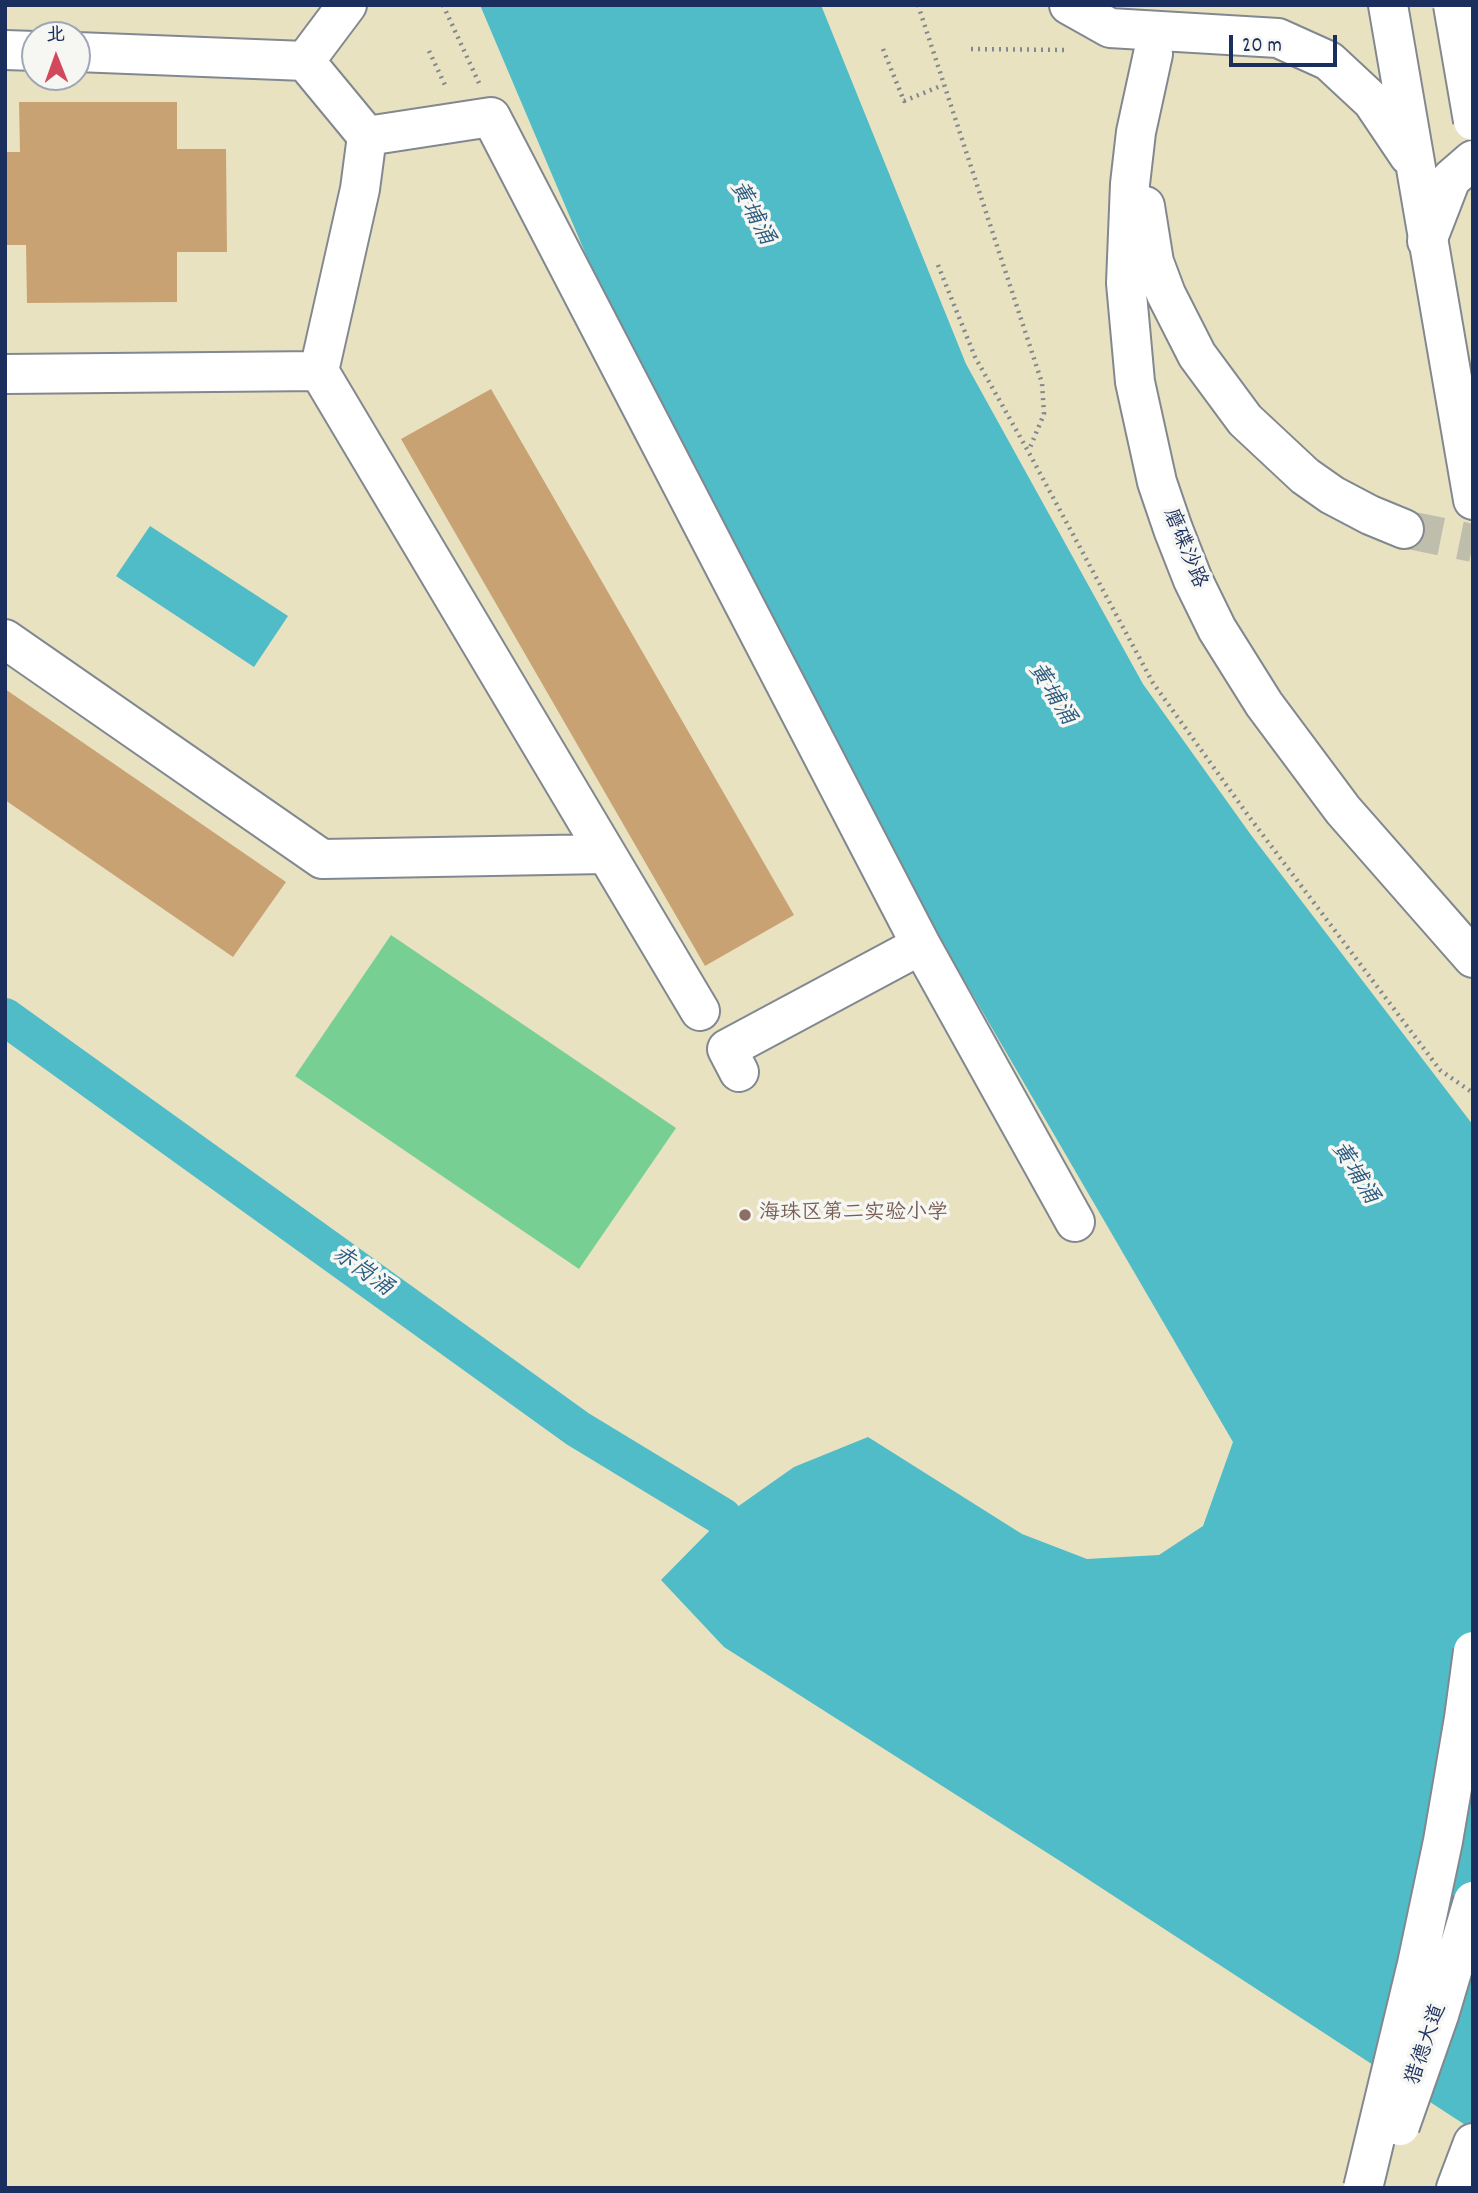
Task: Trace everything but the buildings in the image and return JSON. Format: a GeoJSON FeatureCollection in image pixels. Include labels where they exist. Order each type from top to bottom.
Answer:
{"type":"FeatureCollection","features":[{"type":"Feature","properties":{"kind":"main road"},"geometry":{"type":"LineString","coordinates":[[305,61],[347,5]]}},
{"type":"Feature","properties":{"kind":"main road"},"geometry":{"type":"LineString","coordinates":[[1069,5],[1110,28],[1278,38],[1329,61],[1373,101],[1415,165]]}},
{"type":"Feature","properties":{"kind":"main road"},"geometry":{"type":"LineString","coordinates":[[1388,5],[1473,500]]}},
{"type":"Feature","properties":{"kind":"main road"},"geometry":{"type":"LineString","coordinates":[[1453,5],[1473,121]]}},
{"type":"Feature","properties":{"kind":"main road"},"geometry":{"type":"LineString","coordinates":[[91,53],[305,61],[367,136],[360,190],[319,371],[700,1012]]}},
{"type":"Feature","properties":{"kind":"main road","name":"磨碟沙路"},"geometry":{"type":"LineString","coordinates":[[1404,529],[1332,495],[1306,476],[1245,420],[1197,355],[1166,294],[1154,262],[1147,227],[1142,157],[1143,117],[1153,54],[1135,145],[1126,233],[1126,283],[1137,394],[1157,482],[1173,528],[1193,580],[1217,629],[1264,704],[1343,810],[1473,958]]}},
{"type":"Feature","properties":{"kind":"main road"},"geometry":{"type":"LineString","coordinates":[[367,136],[491,117],[921,945],[1075,1222]]}},
{"type":"Feature","properties":{"kind":"main road"},"geometry":{"type":"LineString","coordinates":[[1427,241],[1451,179],[1473,160]]}},
{"type":"Feature","properties":{"kind":"main road"},"geometry":{"type":"LineString","coordinates":[[5,374],[319,371]]}},
{"type":"Feature","properties":{"kind":"main road"},"geometry":{"type":"LineString","coordinates":[[5,639],[322,859],[607,854]]}},
{"type":"Feature","properties":{"kind":"main road"},"geometry":{"type":"LineString","coordinates":[[738,1072],[727,1049],[921,945]]}},
{"type":"Feature","properties":{"kind":"main road"},"geometry":{"type":"LineString","coordinates":[[1363,2188],[1417,1964],[1443,1841],[1473,1651]]}},
{"type":"Feature","properties":{"kind":"main road","name":"猎德大道"},"geometry":{"type":"LineString","coordinates":[[1378,2188],[1439,2015],[1473,1901]]}},
{"type":"Feature","properties":{"kind":"main road"},"geometry":{"type":"LineString","coordinates":[[1456,2188],[1473,2143]]}},
{"type":"Feature","properties":{"kind":"path"},"geometry":{"type":"LineString","coordinates":[[443,5],[484,93],[491,117]]}},
{"type":"Feature","properties":{"kind":"path"},"geometry":{"type":"LineString","coordinates":[[918,5],[1042,383],[1045,414],[1028,451]]}},
{"type":"Feature","properties":{"kind":"path"},"geometry":{"type":"LineString","coordinates":[[883,49],[904,101],[943,85]]}},
{"type":"Feature","properties":{"kind":"path"},"geometry":{"type":"LineString","coordinates":[[938,265],[975,358],[1153,683],[1250,818],[1440,1070],[1473,1093]]}},
{"type":"Feature","properties":{"kind":"green space"},"geometry":{"type":"Polygon","coordinates":[[[391,935],[676,1128],[579,1269],[295,1076],[391,935]]]}},
{"type":"Feature","properties":{"kind":"water","name":"黄埔涌"},"geometry":{"type":"Polygon","coordinates":[[[480,5],[821,5],[966,364],[1143,684],[1251,835],[1473,1125],[1473,2130],[1060,1861],[724,1647],[661,1580],[723,1517],[794,1467],[868,1437],[1022,1534],[1087,1559],[1159,1555],[1203,1526],[1233,1442],[946,949],[609,309],[480,5]]]}},
{"type":"Feature","properties":{"kind":"water"},"geometry":{"type":"Polygon","coordinates":[[[150,526],[288,616],[254,667],[116,576],[150,526]]]}},
{"type":"Feature","properties":{"kind":"waterway","name":"赤岗涌"},"geometry":{"type":"LineString","coordinates":[[5,1017],[578,1429],[723,1517]]}},
{"type":"Feature","properties":{"kind":"tunnel"},"geometry":{"type":"LineString","coordinates":[[1153,54],[1168,5]]}},
{"type":"Feature","properties":{"kind":"tunnel"},"geometry":{"type":"LineString","coordinates":[[1404,529],[1473,543]]}},
{"type":"Feature","properties":{"kind":"place","name":"海珠区第二实验小学"},"geometry":{"type":"Point","coordinates":[745,1215]}}]}
